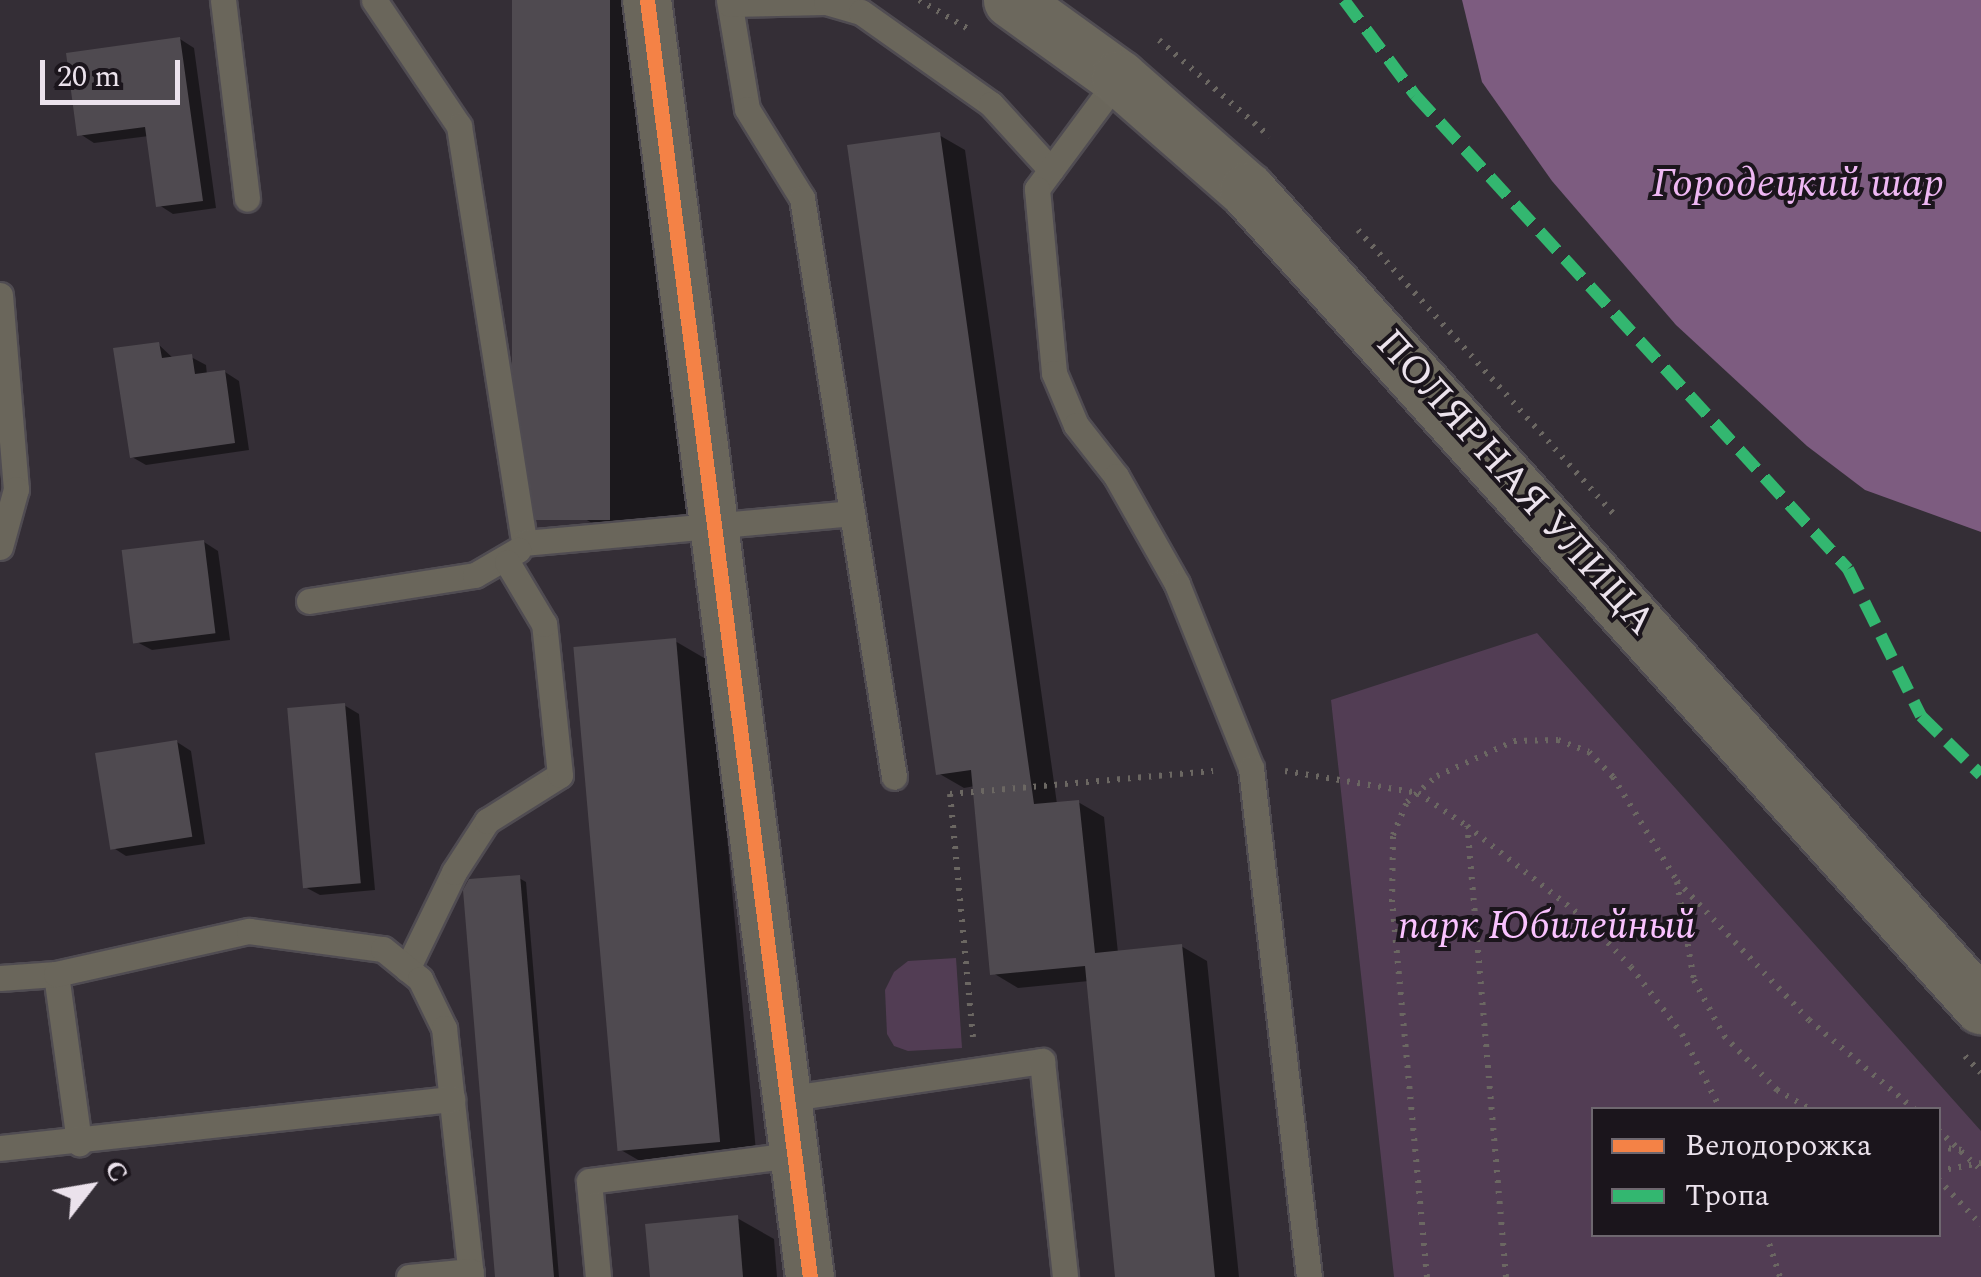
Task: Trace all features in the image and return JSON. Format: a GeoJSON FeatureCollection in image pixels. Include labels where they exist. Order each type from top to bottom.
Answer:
{"type":"FeatureCollection","features":[{"type":"Feature","properties":{"kind":"main road","name":"ПОЛЯРНАЯ УЛИЦА"},"geometry":{"type":"LineString","coordinates":[[1011,0],[1119,78],[1247,190],[1359,307],[1981,1006]]}},
{"type":"Feature","properties":{"kind":"street"},"geometry":{"type":"LineString","coordinates":[[648,0],[784,1099],[810,1277]]}},
{"type":"Feature","properties":{"kind":"lane"},"geometry":{"type":"LineString","coordinates":[[223,0],[247,200]]}},
{"type":"Feature","properties":{"kind":"lane"},"geometry":{"type":"LineString","coordinates":[[374,0],[459,126],[515,552],[544,624],[560,774],[487,822],[454,872],[407,969]]}},
{"type":"Feature","properties":{"kind":"lane"},"geometry":{"type":"LineString","coordinates":[[894,777],[802,198],[748,109],[729,2],[826,2],[861,12],[991,104],[1051,170]]}},
{"type":"Feature","properties":{"kind":"lane"},"geometry":{"type":"LineString","coordinates":[[1119,78],[1037,189],[1054,373],[1076,425],[1116,476],[1176,584],[1251,768],[1309,1277]]}},
{"type":"Feature","properties":{"kind":"lane"},"geometry":{"type":"LineString","coordinates":[[0,296],[16,489],[0,547]]}},
{"type":"Feature","properties":{"kind":"lane"},"geometry":{"type":"LineString","coordinates":[[310,601],[476,575],[515,552],[852,513]]}},
{"type":"Feature","properties":{"kind":"lane"},"geometry":{"type":"LineString","coordinates":[[0,978],[56,974],[250,932],[383,948],[420,979],[444,1028],[471,1274],[409,1277]]}},
{"type":"Feature","properties":{"kind":"lane"},"geometry":{"type":"LineString","coordinates":[[56,974],[79,1144]]}},
{"type":"Feature","properties":{"kind":"lane"},"geometry":{"type":"LineString","coordinates":[[784,1099],[1042,1061],[1065,1277]]}},
{"type":"Feature","properties":{"kind":"lane"},"geometry":{"type":"LineString","coordinates":[[0,1148],[79,1144],[452,1099]]}},
{"type":"Feature","properties":{"kind":"lane"},"geometry":{"type":"LineString","coordinates":[[598,1277],[589,1181],[793,1154]]}},
{"type":"Feature","properties":{"kind":"path"},"geometry":{"type":"LineString","coordinates":[[1427,1277],[1392,902],[1393,835],[1418,793],[1437,776],[1514,741],[1558,740],[1589,752],[1613,778],[1677,881],[1809,1020],[1911,1107]]}},
{"type":"Feature","properties":{"kind":"path"},"geometry":{"type":"LineString","coordinates":[[976,1070],[950,794],[1251,768],[1418,793],[1467,826],[1586,920],[1631,967],[1682,1034],[1719,1107]]}},
{"type":"Feature","properties":{"kind":"path"},"geometry":{"type":"LineString","coordinates":[[1467,826],[1506,1277]]}},
{"type":"Feature","properties":{"kind":"path"},"geometry":{"type":"LineString","coordinates":[[1677,881],[1694,980],[1724,1036],[1777,1090],[1806,1107]]}},
{"type":"Feature","properties":{"kind":"path"},"geometry":{"type":"LineString","coordinates":[[1941,1133],[1980,1166]]}},
{"type":"Feature","properties":{"kind":"path"},"geometry":{"type":"LineString","coordinates":[[1941,1147],[1963,1151]]}},
{"type":"Feature","properties":{"kind":"path"},"geometry":{"type":"LineString","coordinates":[[1941,1171],[1980,1166]]}},
{"type":"Feature","properties":{"kind":"path"},"geometry":{"type":"LineString","coordinates":[[1941,1182],[1981,1225]]}},
{"type":"Feature","properties":{"kind":"path"},"geometry":{"type":"LineString","coordinates":[[1767,1237],[1780,1277]]}},
{"type":"Feature","properties":{"kind":"green space","name":"парк Юбилейный"},"geometry":{"type":"Polygon","coordinates":[[[1537,633],[1981,1131],[1981,1277],[1394,1277],[1331,700],[1537,633]]]}},
{"type":"Feature","properties":{"kind":"green space"},"geometry":{"type":"Polygon","coordinates":[[[956,958],[962,1048],[908,1051],[894,1046],[887,1034],[885,990],[894,972],[908,961],[956,958]]]}},
{"type":"Feature","properties":{"kind":"water","name":"Городецкий шар"},"geometry":{"type":"Polygon","coordinates":[[[1462,0],[1981,0],[1981,532],[1865,490],[1807,446],[1676,325],[1552,181],[1482,82],[1462,0]]]}},
{"type":"Feature","properties":{"kind":"building"},"geometry":{"type":"Polygon","coordinates":[[[512,0],[610,0],[610,520],[512,520],[512,0]]]}},
{"type":"Feature","properties":{"kind":"building"},"geometry":{"type":"Polygon","coordinates":[[[180,37],[203,201],[156,207],[145,127],[77,136],[66,53],[180,37]]]}},
{"type":"Feature","properties":{"kind":"building"},"geometry":{"type":"Polygon","coordinates":[[[940,132],[1034,804],[1079,800],[1095,953],[1182,944],[1215,1277],[1115,1277],[1085,966],[990,975],[971,770],[936,775],[847,145],[940,132]]]}},
{"type":"Feature","properties":{"kind":"building"},"geometry":{"type":"Polygon","coordinates":[[[159,342],[162,358],[192,354],[195,374],[225,370],[235,443],[130,458],[113,348],[159,342]]]}},
{"type":"Feature","properties":{"kind":"building"},"geometry":{"type":"Polygon","coordinates":[[[204,540],[215,633],[133,643],[122,550],[204,540]]]}},
{"type":"Feature","properties":{"kind":"building"},"geometry":{"type":"Polygon","coordinates":[[[676,638],[720,1142],[617,1151],[573,647],[676,638]]]}},
{"type":"Feature","properties":{"kind":"building"},"geometry":{"type":"Polygon","coordinates":[[[345,703],[361,883],[303,888],[287,708],[345,703]]]}},
{"type":"Feature","properties":{"kind":"building"},"geometry":{"type":"Polygon","coordinates":[[[177,740],[192,837],[110,850],[95,753],[177,740]]]}},
{"type":"Feature","properties":{"kind":"building"},"geometry":{"type":"Polygon","coordinates":[[[520,875],[554,1277],[495,1277],[463,890],[469,879],[520,875]]]}},
{"type":"Feature","properties":{"kind":"building"},"geometry":{"type":"Polygon","coordinates":[[[738,1215],[743,1277],[650,1277],[645,1224],[738,1215]]]}},
{"type":"Feature","properties":{"kind":"marked path"},"geometry":{"type":"LineString","coordinates":[[1344,0],[1415,95],[1848,569],[1921,716],[1981,775]]}},
{"type":"Feature","properties":{"kind":"cycle path"},"geometry":{"type":"LineString","coordinates":[[647,0],[810,1277]]}}]}
